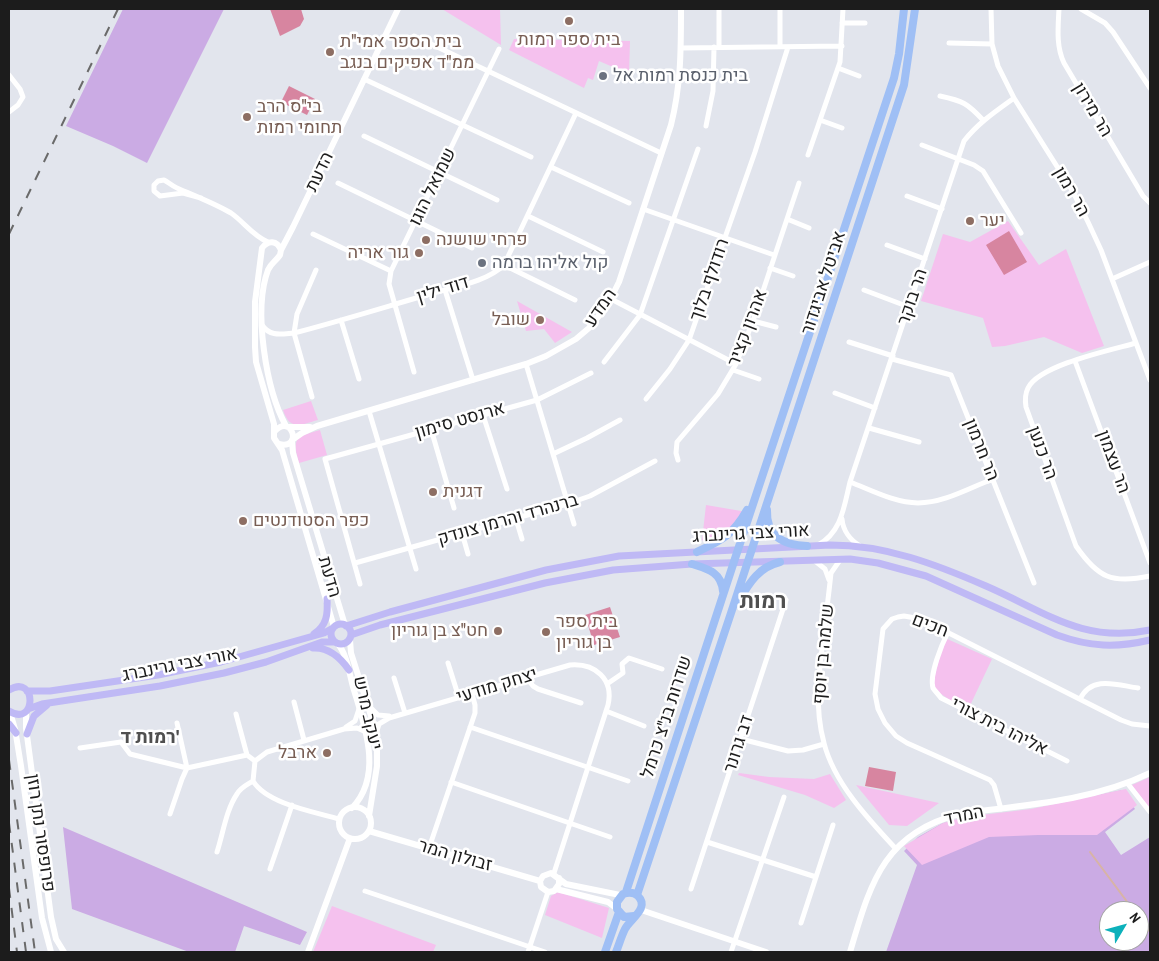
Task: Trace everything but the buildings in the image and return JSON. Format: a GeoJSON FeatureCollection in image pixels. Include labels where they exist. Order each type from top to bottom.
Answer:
{"type":"FeatureCollection","features":[{"type":"Feature","properties":{"kind":"main road","name":"אביטל אביגדור"},"geometry":{"type":"LineString","coordinates":[[737,550],[894,78],[899,54],[904,9]]}},
{"type":"Feature","properties":{"kind":"main road","name":"אביטל אביגדור"},"geometry":{"type":"LineString","coordinates":[[748,563],[904,85],[915,9]]}},
{"type":"Feature","properties":{"kind":"main road"},"geometry":{"type":"LineString","coordinates":[[697,552],[719,542],[736,528],[757,493]]}},
{"type":"Feature","properties":{"kind":"main road"},"geometry":{"type":"LineString","coordinates":[[768,500],[767,518],[770,527],[777,537],[792,545],[807,546]]}},
{"type":"Feature","properties":{"kind":"main road","name":"אורי צבי גרינברג"},"geometry":{"type":"LineString","coordinates":[[345,625],[546,570],[619,556],[850,545],[902,554],[986,587],[1060,622],[1078,628],[1108,634],[1150,630]]}},
{"type":"Feature","properties":{"kind":"main road","name":"שדרות בנ\"צ כרמל"},"geometry":{"type":"LineString","coordinates":[[623,894],[737,550]]}},
{"type":"Feature","properties":{"kind":"main road","name":"אורי צבי גרינברג"},"geometry":{"type":"LineString","coordinates":[[350,637],[380,625],[545,583],[613,570],[692,564],[840,560],[878,563],[926,576],[1057,635],[1077,642],[1093,645],[1128,645],[1150,640]]}},
{"type":"Feature","properties":{"kind":"main road"},"geometry":{"type":"LineString","coordinates":[[731,613],[759,571],[780,562]]}},
{"type":"Feature","properties":{"kind":"main road","name":"שדרות בנ\"צ כרמל"},"geometry":{"type":"LineString","coordinates":[[637,895],[748,563]]}},
{"type":"Feature","properties":{"kind":"main road"},"geometry":{"type":"LineString","coordinates":[[692,564],[715,573],[719,577],[723,592]]}},
{"type":"Feature","properties":{"kind":"main road"},"geometry":{"type":"LineString","coordinates":[[307,638],[319,630],[325,622],[328,612],[327,599]]}},
{"type":"Feature","properties":{"kind":"main road"},"geometry":{"type":"LineString","coordinates":[[339,625],[345,625],[350,630],[350,637],[343,644],[336,643],[332,637],[334,628],[339,625]]}},
{"type":"Feature","properties":{"kind":"main road","name":"אורי צבי גרינברג"},"geometry":{"type":"LineString","coordinates":[[9,690],[16,687],[27,691],[50,691],[158,675],[230,660],[307,638],[334,628]]}},
{"type":"Feature","properties":{"kind":"main road","name":"אורי צבי גרינברג"},"geometry":{"type":"LineString","coordinates":[[9,712],[18,714],[52,703],[160,686],[224,673],[266,662],[326,641],[336,643]]}},
{"type":"Feature","properties":{"kind":"main road"},"geometry":{"type":"LineString","coordinates":[[305,649],[324,648],[332,652],[349,670]]}},
{"type":"Feature","properties":{"kind":"main road"},"geometry":{"type":"LineString","coordinates":[[27,691],[31,698],[27,710]]}},
{"type":"Feature","properties":{"kind":"main road"},"geometry":{"type":"LineString","coordinates":[[27,734],[34,716],[40,709],[52,703]]}},
{"type":"Feature","properties":{"kind":"main road"},"geometry":{"type":"LineString","coordinates":[[9,724],[16,733]]}},
{"type":"Feature","properties":{"kind":"main road"},"geometry":{"type":"LineString","coordinates":[[605,952],[618,911],[617,902],[623,894],[634,893],[641,902],[641,910],[625,929],[616,952]]}},
{"type":"Feature","properties":{"kind":"main road"},"geometry":{"type":"LineString","coordinates":[[618,911],[628,918],[634,916]]}},
{"type":"Feature","properties":{"kind":"street","name":"הדעת"},"geometry":{"type":"LineString","coordinates":[[281,250],[398,9]]}},
{"type":"Feature","properties":{"kind":"street","name":"המדע"},"geometry":{"type":"LineString","coordinates":[[292,441],[316,426],[526,364],[556,351],[579,336],[595,321],[611,299],[626,263],[676,104],[681,73],[681,9]]}},
{"type":"Feature","properties":{"kind":"street"},"geometry":{"type":"LineString","coordinates":[[706,126],[713,91],[719,9]]}},
{"type":"Feature","properties":{"kind":"street"},"geometry":{"type":"LineString","coordinates":[[780,9],[780,46]]}},
{"type":"Feature","properties":{"kind":"street"},"geometry":{"type":"LineString","coordinates":[[808,155],[838,68],[842,46],[843,9]]}},
{"type":"Feature","properties":{"kind":"street","name":"הר רמון"},"geometry":{"type":"LineString","coordinates":[[991,9],[992,44],[998,66],[1014,98],[1077,200],[1101,250],[1150,380]]}},
{"type":"Feature","properties":{"kind":"street","name":"הר מירון"},"geometry":{"type":"LineString","coordinates":[[1059,9],[1059,53],[1143,196],[1150,203]]}},
{"type":"Feature","properties":{"kind":"street"},"geometry":{"type":"LineString","coordinates":[[1081,9],[1109,27],[1123,44],[1150,88]]}},
{"type":"Feature","properties":{"kind":"street"},"geometry":{"type":"LineString","coordinates":[[842,24],[865,23]]}},
{"type":"Feature","properties":{"kind":"street"},"geometry":{"type":"LineString","coordinates":[[414,36],[661,153]]}},
{"type":"Feature","properties":{"kind":"street"},"geometry":{"type":"LineString","coordinates":[[949,43],[992,44]]}},
{"type":"Feature","properties":{"kind":"street","name":"רודולף בלוך"},"geometry":{"type":"LineString","coordinates":[[646,399],[670,369],[689,340],[755,152],[788,46]]}},
{"type":"Feature","properties":{"kind":"street"},"geometry":{"type":"LineString","coordinates":[[681,48],[842,46]]}},
{"type":"Feature","properties":{"kind":"street","name":"שמואל הוגו"},"geometry":{"type":"LineString","coordinates":[[414,372],[389,284],[391,272],[499,49]]}},
{"type":"Feature","properties":{"kind":"street"},"geometry":{"type":"LineString","coordinates":[[838,68],[859,76]]}},
{"type":"Feature","properties":{"kind":"street"},"geometry":{"type":"LineString","coordinates":[[9,75],[20,89],[22,97],[18,105],[9,112]]}},
{"type":"Feature","properties":{"kind":"street"},"geometry":{"type":"LineString","coordinates":[[364,79],[531,157]]}},
{"type":"Feature","properties":{"kind":"street"},"geometry":{"type":"LineString","coordinates":[[940,96],[961,101],[970,106],[983,120]]}},
{"type":"Feature","properties":{"kind":"street","name":"הר בוקר"},"geometry":{"type":"LineString","coordinates":[[816,546],[832,534],[842,516],[850,482],[964,141],[983,120],[1014,98]]}},
{"type":"Feature","properties":{"kind":"street"},"geometry":{"type":"LineString","coordinates":[[575,300],[504,265],[576,113]]}},
{"type":"Feature","properties":{"kind":"street"},"geometry":{"type":"LineString","coordinates":[[820,120],[842,128]]}},
{"type":"Feature","properties":{"kind":"street"},"geometry":{"type":"LineString","coordinates":[[364,136],[496,200]]}},
{"type":"Feature","properties":{"kind":"street"},"geometry":{"type":"LineString","coordinates":[[922,145],[974,164],[984,171],[1021,233]]}},
{"type":"Feature","properties":{"kind":"street"},"geometry":{"type":"LineString","coordinates":[[604,362],[640,315],[698,149]]}},
{"type":"Feature","properties":{"kind":"street"},"geometry":{"type":"LineString","coordinates":[[551,167],[629,203]]}},
{"type":"Feature","properties":{"kind":"street"},"geometry":{"type":"LineString","coordinates":[[201,198],[183,193],[160,196],[154,191],[154,185],[158,181],[164,180],[201,198],[232,214],[253,232],[270,242],[278,244],[281,250],[279,258],[274,261],[265,282],[262,325],[265,360],[272,387],[287,427],[293,434],[292,441],[287,445],[279,444],[274,438],[275,431],[256,362],[254,347],[254,302],[262,251],[270,242]]}},
{"type":"Feature","properties":{"kind":"street","name":"אהרון קציר"},"geometry":{"type":"LineString","coordinates":[[678,460],[676,453],[677,442],[718,394],[734,367],[753,321],[798,182]]}},
{"type":"Feature","properties":{"kind":"street"},"geometry":{"type":"LineString","coordinates":[[338,183],[472,248]]}},
{"type":"Feature","properties":{"kind":"street"},"geometry":{"type":"LineString","coordinates":[[907,196],[942,209]]}},
{"type":"Feature","properties":{"kind":"street"},"geometry":{"type":"LineString","coordinates":[[643,209],[774,256]]}},
{"type":"Feature","properties":{"kind":"street"},"geometry":{"type":"LineString","coordinates":[[528,216],[604,252]]}},
{"type":"Feature","properties":{"kind":"street"},"geometry":{"type":"LineString","coordinates":[[786,219],[809,228]]}},
{"type":"Feature","properties":{"kind":"street","name":"הדעת"},"geometry":{"type":"LineString","coordinates":[[270,242],[284,236],[293,227]]}},
{"type":"Feature","properties":{"kind":"street"},"geometry":{"type":"LineString","coordinates":[[253,232],[265,259],[274,261]]}},
{"type":"Feature","properties":{"kind":"street"},"geometry":{"type":"LineString","coordinates":[[313,234],[391,272]]}},
{"type":"Feature","properties":{"kind":"street"},"geometry":{"type":"LineString","coordinates":[[887,245],[926,259]]}},
{"type":"Feature","properties":{"kind":"street"},"geometry":{"type":"LineString","coordinates":[[1112,279],[1150,262]]}},
{"type":"Feature","properties":{"kind":"street","name":"דוד ילין"},"geometry":{"type":"LineString","coordinates":[[275,334],[294,333],[445,290],[491,275],[504,265]]}},
{"type":"Feature","properties":{"kind":"street"},"geometry":{"type":"LineString","coordinates":[[770,268],[793,276]]}},
{"type":"Feature","properties":{"kind":"street"},"geometry":{"type":"LineString","coordinates":[[312,397],[294,333],[297,314],[316,270]]}},
{"type":"Feature","properties":{"kind":"street"},"geometry":{"type":"LineString","coordinates":[[445,290],[473,380]]}},
{"type":"Feature","properties":{"kind":"street"},"geometry":{"type":"LineString","coordinates":[[864,290],[909,307]]}},
{"type":"Feature","properties":{"kind":"street"},"geometry":{"type":"LineString","coordinates":[[611,299],[759,379]]}},
{"type":"Feature","properties":{"kind":"street"},"geometry":{"type":"LineString","coordinates":[[341,320],[359,379]]}},
{"type":"Feature","properties":{"kind":"street"},"geometry":{"type":"LineString","coordinates":[[753,321],[776,327]]}},
{"type":"Feature","properties":{"kind":"street"},"geometry":{"type":"LineString","coordinates":[[262,325],[267,332],[275,334]]}},
{"type":"Feature","properties":{"kind":"street"},"geometry":{"type":"LineString","coordinates":[[263,346],[275,334]]}},
{"type":"Feature","properties":{"kind":"street"},"geometry":{"type":"LineString","coordinates":[[850,342],[892,358]]}},
{"type":"Feature","properties":{"kind":"street","name":"הר כנען"},"geometry":{"type":"LineString","coordinates":[[1136,343],[1049,370],[1036,379],[1028,388],[1025,397],[1026,407],[1076,546],[1098,572],[1112,579],[1131,580],[1150,576]]}},
{"type":"Feature","properties":{"kind":"street","name":"הר חרמון"},"geometry":{"type":"LineString","coordinates":[[892,358],[951,375],[1034,583]]}},
{"type":"Feature","properties":{"kind":"street","name":"הר עצמון"},"geometry":{"type":"LineString","coordinates":[[1075,361],[1150,563]]}},
{"type":"Feature","properties":{"kind":"street"},"geometry":{"type":"LineString","coordinates":[[526,364],[574,524]]}},
{"type":"Feature","properties":{"kind":"street","name":"ארנסט סימון"},"geometry":{"type":"LineString","coordinates":[[355,563],[325,459],[537,400],[590,372]]}},
{"type":"Feature","properties":{"kind":"street"},"geometry":{"type":"LineString","coordinates":[[835,393],[875,408]]}},
{"type":"Feature","properties":{"kind":"street"},"geometry":{"type":"LineString","coordinates":[[368,411],[416,569]]}},
{"type":"Feature","properties":{"kind":"street"},"geometry":{"type":"LineString","coordinates":[[483,415],[507,490]]}},
{"type":"Feature","properties":{"kind":"street"},"geometry":{"type":"LineString","coordinates":[[553,454],[588,438],[620,420]]}},
{"type":"Feature","properties":{"kind":"street"},"geometry":{"type":"LineString","coordinates":[[275,431],[281,426],[287,427]]}},
{"type":"Feature","properties":{"kind":"street","name":"המדע"},"geometry":{"type":"LineString","coordinates":[[287,427],[316,426]]}},
{"type":"Feature","properties":{"kind":"street"},"geometry":{"type":"LineString","coordinates":[[868,428],[919,442]]}},
{"type":"Feature","properties":{"kind":"street"},"geometry":{"type":"LineString","coordinates":[[431,429],[454,508]]}},
{"type":"Feature","properties":{"kind":"street","name":"הדעת"},"geometry":{"type":"LineString","coordinates":[[292,441],[295,462],[338,609],[345,625]]}},
{"type":"Feature","properties":{"kind":"street","name":"הדעת"},"geometry":{"type":"LineString","coordinates":[[279,444],[327,599],[334,628]]}},
{"type":"Feature","properties":{"kind":"street","name":"ברנהרד והרמן צונדק"},"geometry":{"type":"LineString","coordinates":[[355,563],[567,504],[590,496],[655,461]]}},
{"type":"Feature","properties":{"kind":"street"},"geometry":{"type":"LineString","coordinates":[[850,482],[892,498],[917,503],[946,497],[992,479]]}},
{"type":"Feature","properties":{"kind":"street"},"geometry":{"type":"LineString","coordinates":[[842,516],[842,523],[847,534],[854,542],[862,546]]}},
{"type":"Feature","properties":{"kind":"street"},"geometry":{"type":"LineString","coordinates":[[516,519],[522,539]]}},
{"type":"Feature","properties":{"kind":"street"},"geometry":{"type":"LineString","coordinates":[[462,533],[468,554]]}},
{"type":"Feature","properties":{"kind":"street","name":"שלמה בן יוסף"},"geometry":{"type":"LineString","coordinates":[[840,560],[833,568],[818,681],[819,714],[824,744],[837,774],[847,789],[876,828],[896,849]]}},
{"type":"Feature","properties":{"kind":"street","name":"שלמה בן יוסף"},"geometry":{"type":"LineString","coordinates":[[815,561],[825,569],[830,586]]}},
{"type":"Feature","properties":{"kind":"street"},"geometry":{"type":"LineString","coordinates":[[355,563],[360,584]]}},
{"type":"Feature","properties":{"kind":"street","name":"דב גרונר"},"geometry":{"type":"LineString","coordinates":[[691,889],[786,600]]}},
{"type":"Feature","properties":{"kind":"street","name":"חכים"},"geometry":{"type":"LineString","coordinates":[[1001,809],[994,785],[990,780],[896,736],[885,723],[878,709],[875,694],[882,634],[886,624],[898,617],[921,619],[1121,720],[1132,724],[1150,726]]}},
{"type":"Feature","properties":{"kind":"street","name":"אליהו בית צורי"},"geometry":{"type":"LineString","coordinates":[[948,632],[938,655],[933,682],[934,689],[941,698],[1067,761]]}},
{"type":"Feature","properties":{"kind":"street","name":"יעקב מרש"},"geometry":{"type":"LineString","coordinates":[[350,637],[351,652],[375,736],[377,766],[369,806],[369,816]]}},
{"type":"Feature","properties":{"kind":"street","name":"יעקב מרש"},"geometry":{"type":"LineString","coordinates":[[336,643],[343,651],[349,670],[366,732],[369,758],[368,771],[361,795],[352,808]]}},
{"type":"Feature","properties":{"kind":"street"},"geometry":{"type":"LineString","coordinates":[[556,889],[559,884],[556,876],[570,823],[610,698],[607,684],[623,673],[622,664],[629,658],[662,669]]}},
{"type":"Feature","properties":{"kind":"street"},"geometry":{"type":"LineString","coordinates":[[448,663],[459,698]]}},
{"type":"Feature","properties":{"kind":"street","name":"יצחק מודעי"},"geometry":{"type":"LineString","coordinates":[[375,736],[379,724],[395,716],[570,665],[582,664],[591,667],[599,673],[607,684]]}},
{"type":"Feature","properties":{"kind":"street"},"geometry":{"type":"LineString","coordinates":[[526,677],[532,686],[538,689],[581,703]]}},
{"type":"Feature","properties":{"kind":"street"},"geometry":{"type":"LineString","coordinates":[[394,678],[404,713]]}},
{"type":"Feature","properties":{"kind":"street"},"geometry":{"type":"LineString","coordinates":[[1080,700],[1084,693],[1096,684],[1106,683],[1138,688]]}},
{"type":"Feature","properties":{"kind":"street"},"geometry":{"type":"LineString","coordinates":[[429,848],[475,713],[476,704],[472,694]]}},
{"type":"Feature","properties":{"kind":"street"},"geometry":{"type":"LineString","coordinates":[[294,702],[304,740]]}},
{"type":"Feature","properties":{"kind":"street"},"geometry":{"type":"LineString","coordinates":[[366,702],[378,715],[395,716]]}},
{"type":"Feature","properties":{"kind":"street"},"geometry":{"type":"LineString","coordinates":[[344,729],[355,721],[359,706]]}},
{"type":"Feature","properties":{"kind":"street","name":"פרופסור נתן רוזן"},"geometry":{"type":"LineString","coordinates":[[27,710],[27,734],[51,917],[56,939],[64,952]]}},
{"type":"Feature","properties":{"kind":"street"},"geometry":{"type":"LineString","coordinates":[[606,711],[644,726]]}},
{"type":"Feature","properties":{"kind":"street","name":"פרופסור נתן רוזן"},"geometry":{"type":"LineString","coordinates":[[9,712],[16,733],[42,918],[51,952]]}},
{"type":"Feature","properties":{"kind":"street"},"geometry":{"type":"LineString","coordinates":[[236,714],[247,755],[255,761]]}},
{"type":"Feature","properties":{"kind":"street"},"geometry":{"type":"LineString","coordinates":[[170,814],[182,779],[188,768],[177,722]]}},
{"type":"Feature","properties":{"kind":"street"},"geometry":{"type":"LineString","coordinates":[[470,727],[628,781]]}},
{"type":"Feature","properties":{"kind":"street"},"geometry":{"type":"LineString","coordinates":[[339,819],[292,805],[261,790],[253,781],[255,761],[267,752],[344,729],[356,728],[366,732]]}},
{"type":"Feature","properties":{"kind":"street"},"geometry":{"type":"LineString","coordinates":[[741,739],[788,751],[803,750],[824,744]]}},
{"type":"Feature","properties":{"kind":"street"},"geometry":{"type":"LineString","coordinates":[[80,748],[121,742],[130,754],[188,768],[247,755]]}},
{"type":"Feature","properties":{"kind":"street","name":"המרד"},"geometry":{"type":"LineString","coordinates":[[850,952],[872,885],[884,863],[896,849],[913,835],[947,817],[963,813],[1065,800],[1128,784],[1150,773]]}},
{"type":"Feature","properties":{"kind":"street"},"geometry":{"type":"LineString","coordinates":[[217,852],[237,793],[253,781]]}},
{"type":"Feature","properties":{"kind":"street"},"geometry":{"type":"LineString","coordinates":[[451,782],[610,837]]}},
{"type":"Feature","properties":{"kind":"street"},"geometry":{"type":"LineString","coordinates":[[1128,784],[1150,812]]}},
{"type":"Feature","properties":{"kind":"street"},"geometry":{"type":"LineString","coordinates":[[732,952],[784,798]]}},
{"type":"Feature","properties":{"kind":"street"},"geometry":{"type":"LineString","coordinates":[[270,869],[292,805]]}},
{"type":"Feature","properties":{"kind":"street"},"geometry":{"type":"LineString","coordinates":[[352,808],[362,809],[369,816],[369,830],[363,837],[350,838],[342,833],[339,819],[344,811],[352,808]]}},
{"type":"Feature","properties":{"kind":"street"},"geometry":{"type":"LineString","coordinates":[[801,923],[832,825]]}},
{"type":"Feature","properties":{"kind":"street","name":"זבולון המר"},"geometry":{"type":"LineString","coordinates":[[369,830],[540,881]]}},
{"type":"Feature","properties":{"kind":"street"},"geometry":{"type":"LineString","coordinates":[[308,952],[350,838]]}},
{"type":"Feature","properties":{"kind":"street"},"geometry":{"type":"LineString","coordinates":[[706,842],[816,877]]}},
{"type":"Feature","properties":{"kind":"street"},"geometry":{"type":"LineString","coordinates":[[548,892],[543,889],[540,881],[545,874],[556,876],[566,884],[623,894]]}},
{"type":"Feature","properties":{"kind":"street"},"geometry":{"type":"LineString","coordinates":[[548,892],[556,889],[608,902],[618,911]]}},
{"type":"Feature","properties":{"kind":"street"},"geometry":{"type":"LineString","coordinates":[[365,891],[529,950],[544,952]]}},
{"type":"Feature","properties":{"kind":"street"},"geometry":{"type":"LineString","coordinates":[[529,950],[548,892]]}},
{"type":"Feature","properties":{"kind":"street"},"geometry":{"type":"LineString","coordinates":[[641,910],[766,952]]}},
{"type":"Feature","properties":{"kind":"shaded area"},"geometry":{"type":"Polygon","coordinates":[[[123,9],[224,9],[147,163],[66,126],[123,9]]]}},
{"type":"Feature","properties":{"kind":"shaded area"},"geometry":{"type":"Polygon","coordinates":[[[270,9],[301,9],[304,19],[300,26],[280,36],[270,9]]]}},
{"type":"Feature","properties":{"kind":"shaded area"},"geometry":{"type":"Polygon","coordinates":[[[442,9],[500,9],[501,45],[442,9]]]}},
{"type":"Feature","properties":{"kind":"shaded area"},"geometry":{"type":"Polygon","coordinates":[[[514,39],[630,41],[629,74],[599,61],[593,80],[588,78],[584,88],[509,50],[514,39]]]}},
{"type":"Feature","properties":{"kind":"shaded area"},"geometry":{"type":"Polygon","coordinates":[[[289,86],[315,99],[307,115],[281,102],[289,86]]]}},
{"type":"Feature","properties":{"kind":"shaded area"},"geometry":{"type":"Polygon","coordinates":[[[1008,221],[1039,265],[1066,249],[1104,346],[1082,353],[1044,337],[992,347],[983,318],[921,301],[943,234],[970,242],[1008,221]]]}},
{"type":"Feature","properties":{"kind":"shaded area"},"geometry":{"type":"Polygon","coordinates":[[[1009,231],[1027,262],[1004,275],[986,245],[1009,231]]]}},
{"type":"Feature","properties":{"kind":"shaded area"},"geometry":{"type":"Polygon","coordinates":[[[517,301],[572,332],[555,343],[544,329],[526,331],[517,301]]]}},
{"type":"Feature","properties":{"kind":"shaded area"},"geometry":{"type":"Polygon","coordinates":[[[311,401],[318,420],[301,425],[292,424],[283,410],[311,401]]]}},
{"type":"Feature","properties":{"kind":"shaded area"},"geometry":{"type":"Polygon","coordinates":[[[320,430],[327,455],[299,463],[296,443],[301,437],[320,430]]]}},
{"type":"Feature","properties":{"kind":"shaded area"},"geometry":{"type":"Polygon","coordinates":[[[706,505],[747,512],[736,529],[710,546],[702,540],[706,505]]]}},
{"type":"Feature","properties":{"kind":"shaded area"},"geometry":{"type":"Polygon","coordinates":[[[610,607],[620,637],[594,645],[585,615],[610,607]]]}},
{"type":"Feature","properties":{"kind":"shaded area"},"geometry":{"type":"Polygon","coordinates":[[[945,638],[992,659],[967,712],[934,689],[933,682],[945,638]]]}},
{"type":"Feature","properties":{"kind":"shaded area"},"geometry":{"type":"Polygon","coordinates":[[[869,767],[896,772],[893,791],[865,786],[869,767]]]}},
{"type":"Feature","properties":{"kind":"shaded area"},"geometry":{"type":"Polygon","coordinates":[[[739,773],[769,777],[814,779],[830,774],[846,800],[834,808],[805,795],[738,775],[739,773]]]}},
{"type":"Feature","properties":{"kind":"shaded area"},"geometry":{"type":"Polygon","coordinates":[[[1150,777],[1150,810],[1132,785],[1150,777]]]}},
{"type":"Feature","properties":{"kind":"shaded area"},"geometry":{"type":"Polygon","coordinates":[[[856,785],[939,803],[907,826],[889,825],[856,785]]]}},
{"type":"Feature","properties":{"kind":"shaded area"},"geometry":{"type":"Polygon","coordinates":[[[1126,789],[1137,805],[1097,835],[989,837],[922,865],[904,846],[943,823],[965,817],[1031,809],[1126,789]]]}},
{"type":"Feature","properties":{"kind":"shaded area"},"geometry":{"type":"Polygon","coordinates":[[[1122,790],[1135,809],[1105,832],[1121,855],[1150,837],[1150,952],[886,952],[917,865],[904,851],[918,837],[943,823],[1014,814],[1122,790]]]}},
{"type":"Feature","properties":{"kind":"shaded area"},"geometry":{"type":"Polygon","coordinates":[[[63,827],[307,932],[300,945],[244,926],[235,952],[189,952],[72,909],[63,827]]]}},
{"type":"Feature","properties":{"kind":"shaded area"},"geometry":{"type":"Polygon","coordinates":[[[558,892],[609,908],[602,938],[545,915],[551,896],[558,892]]]}},
{"type":"Feature","properties":{"kind":"shaded area"},"geometry":{"type":"Polygon","coordinates":[[[332,906],[436,945],[433,952],[313,952],[332,906]]]}},
{"type":"Feature","properties":{"kind":"waterway"},"geometry":{"type":"LineString","coordinates":[[1090,852],[1127,901]]}},
{"type":"Feature","properties":{"kind":"railway"},"geometry":{"type":"LineString","coordinates":[[9,234],[118,9]]}},
{"type":"Feature","properties":{"kind":"railway"},"geometry":{"type":"LineString","coordinates":[[9,760],[35,952]]}},
{"type":"Feature","properties":{"kind":"railway"},"geometry":{"type":"LineString","coordinates":[[9,823],[26,952]]}},
{"type":"Feature","properties":{"kind":"railway"},"geometry":{"type":"LineString","coordinates":[[9,888],[17,952]]}},
{"type":"Feature","properties":{"kind":"place","name":"בית ספר רמות"},"geometry":{"type":"Point","coordinates":[569,21]}},
{"type":"Feature","properties":{"kind":"place","name":"בית הספר אמי\"ת ממ\"ד אפיקים בנגב"},"geometry":{"type":"Point","coordinates":[330,52]}},
{"type":"Feature","properties":{"kind":"place","name":"בית כנסת רמות אל"},"geometry":{"type":"Point","coordinates":[603,76]}},
{"type":"Feature","properties":{"kind":"place","name":"בי\"ס הרב תחומי רמות"},"geometry":{"type":"Point","coordinates":[247,117]}},
{"type":"Feature","properties":{"kind":"place","name":"יער"},"geometry":{"type":"Point","coordinates":[970,221]}},
{"type":"Feature","properties":{"kind":"place","name":"פרחי שושנה"},"geometry":{"type":"Point","coordinates":[426,240]}},
{"type":"Feature","properties":{"kind":"place","name":"גור אריה"},"geometry":{"type":"Point","coordinates":[419,253]}},
{"type":"Feature","properties":{"kind":"place","name":"קול אליהו ברמה"},"geometry":{"type":"Point","coordinates":[482,263]}},
{"type":"Feature","properties":{"kind":"place","name":"שובל"},"geometry":{"type":"Point","coordinates":[540,320]}},
{"type":"Feature","properties":{"kind":"place","name":"דגנית"},"geometry":{"type":"Point","coordinates":[433,492]}},
{"type":"Feature","properties":{"kind":"place","name":"כפר הסטודנטים"},"geometry":{"type":"Point","coordinates":[243,521]}},
{"type":"Feature","properties":{"kind":"place","name":"חט\"צ בן גוריון"},"geometry":{"type":"Point","coordinates":[498,631]}},
{"type":"Feature","properties":{"kind":"place","name":"בית ספר בן גוריון"},"geometry":{"type":"Point","coordinates":[546,632]}},
{"type":"Feature","properties":{"kind":"place","name":"ארבל"},"geometry":{"type":"Point","coordinates":[327,753]}},
{"type":"Feature","properties":{"kind":"district","name":"רמות"},"geometry":{"type":"Point","coordinates":[763,602]}},
{"type":"Feature","properties":{"kind":"district","name":"רמות ד'"},"geometry":{"type":"Point","coordinates":[150,738]}}]}
